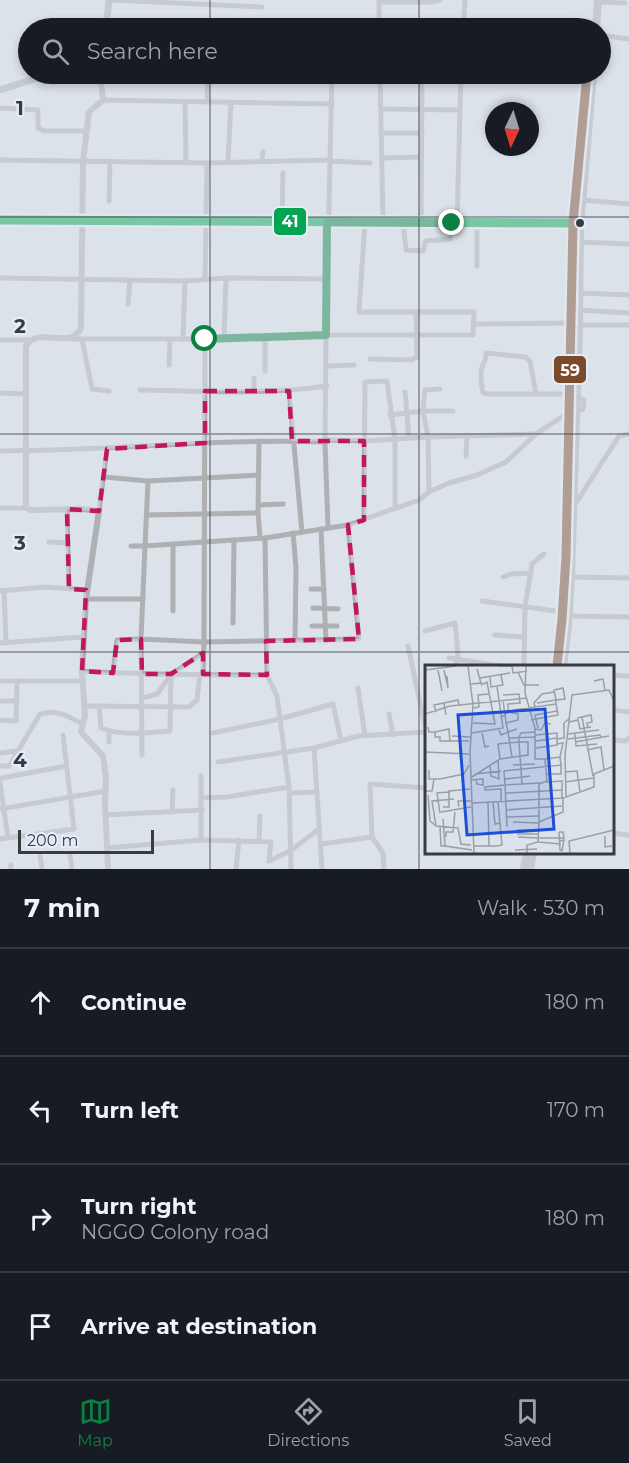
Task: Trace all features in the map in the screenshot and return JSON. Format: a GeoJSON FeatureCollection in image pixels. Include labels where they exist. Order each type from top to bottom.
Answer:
{"type":"FeatureCollection","features":[{"type":"Feature","properties":{"kind":"highway"},"geometry":{"type":"LineString","coordinates":[[592,18],[596,1]]}},
{"type":"Feature","properties":{"kind":"highway"},"geometry":{"type":"LineString","coordinates":[[596,1],[596,18]]}},
{"type":"Feature","properties":{"kind":"highway"},"geometry":{"type":"LineString","coordinates":[[566,614],[577,223],[586,84]]}},
{"type":"Feature","properties":{"kind":"highway"},"geometry":{"type":"LineString","coordinates":[[575,324],[579,293],[577,223],[582,200],[592,84]]}},
{"type":"Feature","properties":{"kind":"highway"},"geometry":{"type":"LineString","coordinates":[[561,663],[571,578],[573,508],[570,498]]}},
{"type":"Feature","properties":{"kind":"highway"},"geometry":{"type":"LineString","coordinates":[[524,869],[527,854]]}},
{"type":"Feature","properties":{"kind":"highway"},"geometry":{"type":"LineString","coordinates":[[530,869],[533,854]]}},
{"type":"Feature","properties":{"kind":"main road"},"geometry":{"type":"LineString","coordinates":[[108,18],[111,0]]}},
{"type":"Feature","properties":{"kind":"main road"},"geometry":{"type":"LineString","coordinates":[[0,90],[18,84]]}},
{"type":"Feature","properties":{"kind":"street"},"geometry":{"type":"LineString","coordinates":[[111,0],[185,1],[262,7]]}},
{"type":"Feature","properties":{"kind":"street"},"geometry":{"type":"LineString","coordinates":[[379,18],[379,1],[431,2],[440,0]]}},
{"type":"Feature","properties":{"kind":"street"},"geometry":{"type":"LineString","coordinates":[[464,18],[465,0]]}},
{"type":"Feature","properties":{"kind":"street"},"geometry":{"type":"LineString","coordinates":[[596,1],[626,3]]}},
{"type":"Feature","properties":{"kind":"street"},"geometry":{"type":"LineString","coordinates":[[611,37],[629,39]]}},
{"type":"Feature","properties":{"kind":"street"},"geometry":{"type":"LineString","coordinates":[[101,84],[103,100]]}},
{"type":"Feature","properties":{"kind":"street"},"geometry":{"type":"LineString","coordinates":[[207,102],[208,84]]}},
{"type":"Feature","properties":{"kind":"street"},"geometry":{"type":"LineString","coordinates":[[328,528],[327,222],[332,84]]}},
{"type":"Feature","properties":{"kind":"street"},"geometry":{"type":"LineString","coordinates":[[380,84],[383,222]]}},
{"type":"Feature","properties":{"kind":"street"},"geometry":{"type":"LineString","coordinates":[[421,222],[422,84]]}},
{"type":"Feature","properties":{"kind":"street"},"geometry":{"type":"LineString","coordinates":[[403,222],[406,250],[411,252],[423,251],[426,241],[450,239],[454,223],[461,84]]}},
{"type":"Feature","properties":{"kind":"street"},"geometry":{"type":"LineString","coordinates":[[71,339],[78,334],[81,328],[83,161],[89,112],[103,100],[332,104]]}},
{"type":"Feature","properties":{"kind":"street"},"geometry":{"type":"LineString","coordinates":[[185,101],[186,162]]}},
{"type":"Feature","properties":{"kind":"street"},"geometry":{"type":"LineString","coordinates":[[228,162],[231,102]]}},
{"type":"Feature","properties":{"kind":"street"},"geometry":{"type":"LineString","coordinates":[[0,108],[38,110],[38,128],[44,131],[86,131]]}},
{"type":"Feature","properties":{"kind":"street"},"geometry":{"type":"LineString","coordinates":[[381,109],[460,110]]}},
{"type":"Feature","properties":{"kind":"street"},"geometry":{"type":"LineString","coordinates":[[381,133],[422,133]]}},
{"type":"Feature","properties":{"kind":"street"},"geometry":{"type":"LineString","coordinates":[[262,162],[263,152]]}},
{"type":"Feature","properties":{"kind":"street"},"geometry":{"type":"LineString","coordinates":[[381,158],[422,157]]}},
{"type":"Feature","properties":{"kind":"street"},"geometry":{"type":"LineString","coordinates":[[0,160],[369,163]]}},
{"type":"Feature","properties":{"kind":"street"},"geometry":{"type":"LineString","coordinates":[[109,201],[110,161]]}},
{"type":"Feature","properties":{"kind":"street"},"geometry":{"type":"LineString","coordinates":[[205,279],[207,163]]}},
{"type":"Feature","properties":{"kind":"street"},"geometry":{"type":"LineString","coordinates":[[282,222],[283,173]]}},
{"type":"Feature","properties":{"kind":"street"},"geometry":{"type":"LineString","coordinates":[[582,200],[629,204]]}},
{"type":"Feature","properties":{"kind":"street"},"geometry":{"type":"LineString","coordinates":[[0,220],[577,223]]}},
{"type":"Feature","properties":{"kind":"street"},"geometry":{"type":"LineString","coordinates":[[0,340],[473,335],[474,312],[359,312],[364,222]]}},
{"type":"Feature","properties":{"kind":"street"},"geometry":{"type":"LineString","coordinates":[[477,223],[477,266]]}},
{"type":"Feature","properties":{"kind":"street"},"geometry":{"type":"LineString","coordinates":[[579,242],[629,244]]}},
{"type":"Feature","properties":{"kind":"street"},"geometry":{"type":"LineString","coordinates":[[0,278],[130,281],[226,278],[327,279]]}},
{"type":"Feature","properties":{"kind":"street"},"geometry":{"type":"LineString","coordinates":[[224,339],[226,278]]}},
{"type":"Feature","properties":{"kind":"street"},"geometry":{"type":"LineString","coordinates":[[128,304],[130,281]]}},
{"type":"Feature","properties":{"kind":"street"},"geometry":{"type":"LineString","coordinates":[[183,339],[185,281]]}},
{"type":"Feature","properties":{"kind":"street"},"geometry":{"type":"LineString","coordinates":[[579,293],[629,295]]}},
{"type":"Feature","properties":{"kind":"street"},"geometry":{"type":"LineString","coordinates":[[578,310],[629,313]]}},
{"type":"Feature","properties":{"kind":"street"},"geometry":{"type":"LineString","coordinates":[[370,359],[411,360],[417,357],[416,312]]}},
{"type":"Feature","properties":{"kind":"street"},"geometry":{"type":"LineString","coordinates":[[475,324],[629,326]]}},
{"type":"Feature","properties":{"kind":"street"},"geometry":{"type":"LineString","coordinates":[[265,338],[265,371]]}},
{"type":"Feature","properties":{"kind":"street"},"geometry":{"type":"LineString","coordinates":[[82,339],[92,389],[109,391]]}},
{"type":"Feature","properties":{"kind":"street"},"geometry":{"type":"LineString","coordinates":[[169,365],[170,339]]}},
{"type":"Feature","properties":{"kind":"street"},"geometry":{"type":"LineString","coordinates":[[84,706],[170,705],[189,707],[197,700],[204,642],[205,339]]}},
{"type":"Feature","properties":{"kind":"street"},"geometry":{"type":"LineString","coordinates":[[26,508],[26,346],[30,340]]}},
{"type":"Feature","properties":{"kind":"street"},"geometry":{"type":"LineString","coordinates":[[131,546],[262,538],[348,525],[419,500],[429,492],[506,462],[536,434],[572,412],[584,409],[584,399],[572,395],[483,393],[481,370],[487,359],[486,353],[525,357],[530,361],[536,394]]}},
{"type":"Feature","properties":{"kind":"street"},"geometry":{"type":"LineString","coordinates":[[326,366],[354,365]]}},
{"type":"Feature","properties":{"kind":"street"},"geometry":{"type":"LineString","coordinates":[[255,378],[255,392]]}},
{"type":"Feature","properties":{"kind":"street"},"geometry":{"type":"LineString","coordinates":[[364,520],[365,382],[387,381],[395,440],[395,508]]}},
{"type":"Feature","properties":{"kind":"street"},"geometry":{"type":"LineString","coordinates":[[140,390],[255,392],[289,391],[327,386]]}},
{"type":"Feature","properties":{"kind":"street"},"geometry":{"type":"LineString","coordinates":[[429,492],[428,437],[423,411],[424,390],[440,389]]}},
{"type":"Feature","properties":{"kind":"street"},"geometry":{"type":"LineString","coordinates":[[289,391],[302,532]]}},
{"type":"Feature","properties":{"kind":"street"},"geometry":{"type":"LineString","coordinates":[[405,392],[409,438]]}},
{"type":"Feature","properties":{"kind":"street"},"geometry":{"type":"LineString","coordinates":[[0,393],[27,394]]}},
{"type":"Feature","properties":{"kind":"street"},"geometry":{"type":"LineString","coordinates":[[390,415],[406,412],[453,411]]}},
{"type":"Feature","properties":{"kind":"street"},"geometry":{"type":"LineString","coordinates":[[0,451],[536,434]]}},
{"type":"Feature","properties":{"kind":"street"},"geometry":{"type":"LineString","coordinates":[[573,508],[619,436],[629,434]]}},
{"type":"Feature","properties":{"kind":"street"},"geometry":{"type":"LineString","coordinates":[[466,456],[467,436]]}},
{"type":"Feature","properties":{"kind":"street"},"geometry":{"type":"LineString","coordinates":[[260,441],[258,513],[262,538],[267,675],[277,696],[289,790],[291,869]]}},
{"type":"Feature","properties":{"kind":"street"},"geometry":{"type":"LineString","coordinates":[[107,449],[86,599],[82,671],[85,715],[81,732],[103,756],[106,778],[105,815],[108,869]]}},
{"type":"Feature","properties":{"kind":"street"},"geometry":{"type":"LineString","coordinates":[[104,477],[148,481],[259,476]]}},
{"type":"Feature","properties":{"kind":"street"},"geometry":{"type":"LineString","coordinates":[[142,755],[141,639],[148,481]]}},
{"type":"Feature","properties":{"kind":"street"},"geometry":{"type":"LineString","coordinates":[[259,505],[283,504]]}},
{"type":"Feature","properties":{"kind":"street"},"geometry":{"type":"LineString","coordinates":[[0,508],[99,511]]}},
{"type":"Feature","properties":{"kind":"street"},"geometry":{"type":"LineString","coordinates":[[67,509],[69,589]]}},
{"type":"Feature","properties":{"kind":"street"},"geometry":{"type":"LineString","coordinates":[[147,515],[258,513]]}},
{"type":"Feature","properties":{"kind":"street"},"geometry":{"type":"LineString","coordinates":[[113,673],[117,640],[204,642],[359,639],[348,525]]}},
{"type":"Feature","properties":{"kind":"street"},"geometry":{"type":"LineString","coordinates":[[321,529],[326,641]]}},
{"type":"Feature","properties":{"kind":"street"},"geometry":{"type":"LineString","coordinates":[[293,533],[296,568],[295,641]]}},
{"type":"Feature","properties":{"kind":"street"},"geometry":{"type":"LineString","coordinates":[[233,623],[234,540]]}},
{"type":"Feature","properties":{"kind":"street"},"geometry":{"type":"LineString","coordinates":[[49,542],[68,543]]}},
{"type":"Feature","properties":{"kind":"street"},"geometry":{"type":"LineString","coordinates":[[173,545],[173,611]]}},
{"type":"Feature","properties":{"kind":"street"},"geometry":{"type":"LineString","coordinates":[[524,665],[525,607],[532,564],[544,554]]}},
{"type":"Feature","properties":{"kind":"street"},"geometry":{"type":"LineString","coordinates":[[503,577],[511,574],[531,573]]}},
{"type":"Feature","properties":{"kind":"street"},"geometry":{"type":"LineString","coordinates":[[571,578],[629,578]]}},
{"type":"Feature","properties":{"kind":"street"},"geometry":{"type":"LineString","coordinates":[[83,637],[3,643],[2,591],[46,587],[88,590]]}},
{"type":"Feature","properties":{"kind":"street"},"geometry":{"type":"LineString","coordinates":[[311,589],[324,589]]}},
{"type":"Feature","properties":{"kind":"street"},"geometry":{"type":"LineString","coordinates":[[86,599],[143,599]]}},
{"type":"Feature","properties":{"kind":"street"},"geometry":{"type":"LineString","coordinates":[[483,602],[566,614],[629,617]]}},
{"type":"Feature","properties":{"kind":"street"},"geometry":{"type":"LineString","coordinates":[[313,608],[338,609]]}},
{"type":"Feature","properties":{"kind":"street"},"geometry":{"type":"LineString","coordinates":[[425,631],[456,620],[457,663]]}},
{"type":"Feature","properties":{"kind":"street"},"geometry":{"type":"LineString","coordinates":[[312,626],[337,626]]}},
{"type":"Feature","properties":{"kind":"street"},"geometry":{"type":"LineString","coordinates":[[46,632],[46,639]]}},
{"type":"Feature","properties":{"kind":"street"},"geometry":{"type":"LineString","coordinates":[[495,635],[524,638]]}},
{"type":"Feature","properties":{"kind":"street"},"geometry":{"type":"LineString","coordinates":[[408,646],[425,726]]}},
{"type":"Feature","properties":{"kind":"street"},"geometry":{"type":"LineString","coordinates":[[142,698],[157,694],[173,674],[203,653]]}},
{"type":"Feature","properties":{"kind":"street"},"geometry":{"type":"LineString","coordinates":[[449,658],[457,663],[486,665]]}},
{"type":"Feature","properties":{"kind":"street"},"geometry":{"type":"LineString","coordinates":[[82,671],[142,675],[267,675]]}},
{"type":"Feature","properties":{"kind":"street"},"geometry":{"type":"LineString","coordinates":[[99,706],[101,728],[110,731],[142,733],[170,731],[173,674]]}},
{"type":"Feature","properties":{"kind":"street"},"geometry":{"type":"LineString","coordinates":[[614,675],[629,676]]}},
{"type":"Feature","properties":{"kind":"street"},"geometry":{"type":"LineString","coordinates":[[0,681],[83,681]]}},
{"type":"Feature","properties":{"kind":"street"},"geometry":{"type":"LineString","coordinates":[[0,720],[16,721],[17,681]]}},
{"type":"Feature","properties":{"kind":"street"},"geometry":{"type":"LineString","coordinates":[[164,684],[170,705]]}},
{"type":"Feature","properties":{"kind":"street"},"geometry":{"type":"LineString","coordinates":[[358,688],[365,735]]}},
{"type":"Feature","properties":{"kind":"street"},"geometry":{"type":"LineString","coordinates":[[0,701],[17,701]]}},
{"type":"Feature","properties":{"kind":"street"},"geometry":{"type":"LineString","coordinates":[[213,733],[333,704],[341,741]]}},
{"type":"Feature","properties":{"kind":"street"},"geometry":{"type":"LineString","coordinates":[[614,711],[629,712]]}},
{"type":"Feature","properties":{"kind":"street"},"geometry":{"type":"LineString","coordinates":[[0,766],[9,766],[38,716],[42,713],[67,715],[82,724]]}},
{"type":"Feature","properties":{"kind":"street"},"geometry":{"type":"LineString","coordinates":[[389,714],[393,735]]}},
{"type":"Feature","properties":{"kind":"street"},"geometry":{"type":"LineString","coordinates":[[109,742],[110,731]]}},
{"type":"Feature","properties":{"kind":"street"},"geometry":{"type":"LineString","coordinates":[[218,762],[314,748],[365,735],[393,735],[425,731]]}},
{"type":"Feature","properties":{"kind":"street"},"geometry":{"type":"LineString","coordinates":[[0,839],[74,829],[63,735]]}},
{"type":"Feature","properties":{"kind":"street"},"geometry":{"type":"LineString","coordinates":[[614,740],[626,741],[629,738]]}},
{"type":"Feature","properties":{"kind":"street"},"geometry":{"type":"LineString","coordinates":[[314,748],[322,869]]}},
{"type":"Feature","properties":{"kind":"street"},"geometry":{"type":"LineString","coordinates":[[0,753],[17,751]]}},
{"type":"Feature","properties":{"kind":"street"},"geometry":{"type":"LineString","coordinates":[[8,838],[2,808],[0,781],[2,778],[66,766]]}},
{"type":"Feature","properties":{"kind":"street"},"geometry":{"type":"LineString","coordinates":[[201,776],[201,840]]}},
{"type":"Feature","properties":{"kind":"street"},"geometry":{"type":"LineString","coordinates":[[384,869],[383,854],[372,837],[370,784],[425,788]]}},
{"type":"Feature","properties":{"kind":"street"},"geometry":{"type":"LineString","coordinates":[[172,812],[173,790]]}},
{"type":"Feature","properties":{"kind":"street"},"geometry":{"type":"LineString","coordinates":[[201,798],[289,790],[317,792]]}},
{"type":"Feature","properties":{"kind":"street"},"geometry":{"type":"LineString","coordinates":[[2,808],[106,791]]}},
{"type":"Feature","properties":{"kind":"street"},"geometry":{"type":"LineString","coordinates":[[105,815],[202,810]]}},
{"type":"Feature","properties":{"kind":"street"},"geometry":{"type":"LineString","coordinates":[[259,842],[260,816]]}},
{"type":"Feature","properties":{"kind":"street"},"geometry":{"type":"LineString","coordinates":[[269,861],[290,851],[319,828]]}},
{"type":"Feature","properties":{"kind":"street"},"geometry":{"type":"LineString","coordinates":[[614,833],[629,835]]}},
{"type":"Feature","properties":{"kind":"street"},"geometry":{"type":"LineString","coordinates":[[321,844],[372,837]]}},
{"type":"Feature","properties":{"kind":"street"},"geometry":{"type":"LineString","coordinates":[[107,848],[201,840],[271,842],[268,869]]}},
{"type":"Feature","properties":{"kind":"street"},"geometry":{"type":"LineString","coordinates":[[236,869],[239,840]]}},
{"type":"Feature","properties":{"kind":"street"},"geometry":{"type":"LineString","coordinates":[[70,854],[72,869]]}},
{"type":"Feature","properties":{"kind":"street"},"geometry":{"type":"LineString","coordinates":[[40,855],[42,869]]}},
{"type":"Feature","properties":{"kind":"highlighted area"},"geometry":{"type":"Polygon","coordinates":[[[205,391],[289,391],[292,441],[364,441],[364,520],[348,525],[359,639],[266,641],[267,675],[203,674],[203,653],[171,674],[142,674],[141,639],[117,640],[113,673],[82,671],[86,590],[69,589],[67,509],[99,511],[107,449],[205,443],[205,391]]]}},
{"type":"Feature","properties":{"kind":"transit line","name":"59"},"geometry":{"type":"LineString","coordinates":[[557,665],[566,557],[573,223],[586,84]]}},
{"type":"Feature","properties":{"kind":"transit line","name":"41"},"geometry":{"type":"LineString","coordinates":[[0,220],[580,223]]}},
{"type":"Feature","properties":{"kind":"route"},"geometry":{"type":"LineString","coordinates":[[205,339],[326,335],[327,222],[452,223]]}}]}
